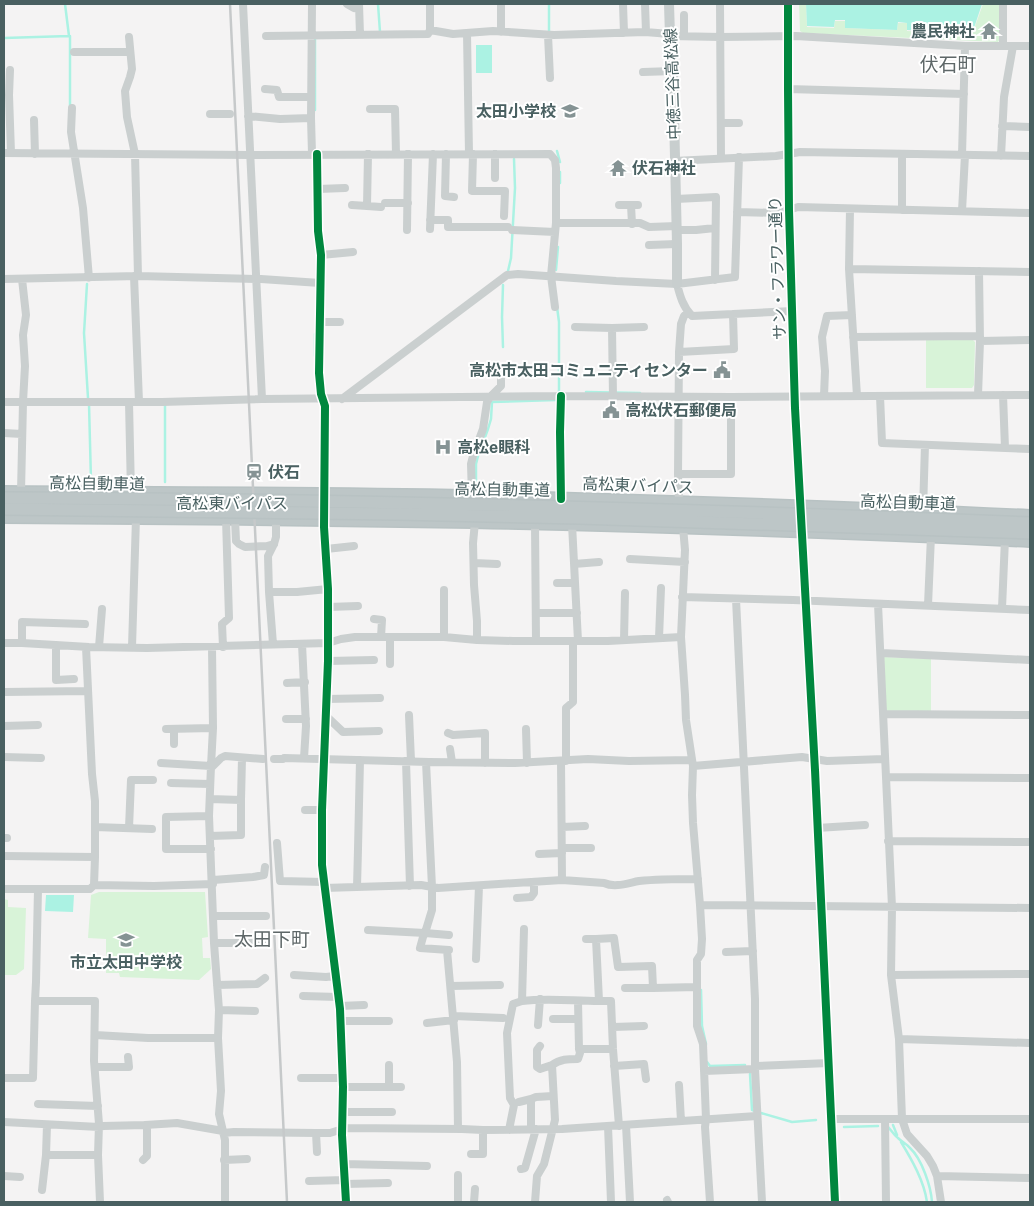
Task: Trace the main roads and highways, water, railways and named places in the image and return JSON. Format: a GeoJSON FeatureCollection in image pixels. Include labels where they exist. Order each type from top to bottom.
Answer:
{"type":"FeatureCollection","features":[{"type":"Feature","properties":{"kind":"highway","name":"高松東バイパス"},"geometry":{"type":"LineString","coordinates":[[4,492],[472,496],[801,506],[1030,516]]}},
{"type":"Feature","properties":{"kind":"highway","name":"高松自動車道"},"geometry":{"type":"LineString","coordinates":[[4,498],[387,502],[561,506],[770,512],[1030,523]]}},
{"type":"Feature","properties":{"kind":"highway","name":"高松自動車道"},"geometry":{"type":"LineString","coordinates":[[4,509],[579,518],[1030,534]]}},
{"type":"Feature","properties":{"kind":"highway","name":"高松東バイパス"},"geometry":{"type":"LineString","coordinates":[[4,517],[572,524],[1030,540]]}},
{"type":"Feature","properties":{"kind":"main road","name":"中徳三谷高松線"},"geometry":{"type":"LineString","coordinates":[[669,4],[673,71],[677,284]]}},
{"type":"Feature","properties":{"kind":"waterway"},"geometry":{"type":"LineString","coordinates":[[65,4],[70,36],[70,107]]}},
{"type":"Feature","properties":{"kind":"waterway"},"geometry":{"type":"LineString","coordinates":[[378,4],[380,32]]}},
{"type":"Feature","properties":{"kind":"waterway"},"geometry":{"type":"LineString","coordinates":[[549,4],[549,31]]}},
{"type":"Feature","properties":{"kind":"waterway"},"geometry":{"type":"LineString","coordinates":[[4,38],[69,36]]}},
{"type":"Feature","properties":{"kind":"waterway"},"geometry":{"type":"LineString","coordinates":[[315,39],[315,110]]}},
{"type":"Feature","properties":{"kind":"waterway"},"geometry":{"type":"LineString","coordinates":[[557,151],[560,162]]}},
{"type":"Feature","properties":{"kind":"waterway"},"geometry":{"type":"LineString","coordinates":[[508,271],[511,258],[515,188],[514,159]]}},
{"type":"Feature","properties":{"kind":"waterway"},"geometry":{"type":"LineString","coordinates":[[560,172],[560,183]]}},
{"type":"Feature","properties":{"kind":"waterway"},"geometry":{"type":"LineString","coordinates":[[556,270],[558,247]]}},
{"type":"Feature","properties":{"kind":"waterway"},"geometry":{"type":"LineString","coordinates":[[87,284],[84,333],[88,398]]}},
{"type":"Feature","properties":{"kind":"waterway"},"geometry":{"type":"LineString","coordinates":[[503,285],[503,347]]}},
{"type":"Feature","properties":{"kind":"waterway"},"geometry":{"type":"LineString","coordinates":[[557,307],[559,322],[559,392],[562,392]]}},
{"type":"Feature","properties":{"kind":"waterway"},"geometry":{"type":"LineString","coordinates":[[315,334],[315,356]]}},
{"type":"Feature","properties":{"kind":"waterway"},"geometry":{"type":"LineString","coordinates":[[586,392],[640,393]]}},
{"type":"Feature","properties":{"kind":"waterway"},"geometry":{"type":"LineString","coordinates":[[476,486],[476,464],[491,419],[492,402],[556,400]]}},
{"type":"Feature","properties":{"kind":"waterway"},"geometry":{"type":"LineString","coordinates":[[165,403],[165,482]]}},
{"type":"Feature","properties":{"kind":"waterway"},"geometry":{"type":"LineString","coordinates":[[89,404],[91,481]]}},
{"type":"Feature","properties":{"kind":"waterway"},"geometry":{"type":"LineString","coordinates":[[701,990],[702,1026],[706,1044]]}},
{"type":"Feature","properties":{"kind":"waterway"},"geometry":{"type":"LineString","coordinates":[[707,1062],[710,1066],[745,1065]]}},
{"type":"Feature","properties":{"kind":"waterway"},"geometry":{"type":"LineString","coordinates":[[750,1074],[752,1110],[754,1111]]}},
{"type":"Feature","properties":{"kind":"waterway"},"geometry":{"type":"LineString","coordinates":[[761,1113],[792,1122],[816,1120]]}},
{"type":"Feature","properties":{"kind":"waterway"},"geometry":{"type":"LineString","coordinates":[[893,1125],[897,1135]]}},
{"type":"Feature","properties":{"kind":"waterway"},"geometry":{"type":"LineString","coordinates":[[844,1127],[878,1126]]}},
{"type":"Feature","properties":{"kind":"waterway"},"geometry":{"type":"LineString","coordinates":[[888,1127],[909,1147],[918,1159],[928,1181],[932,1202]]}},
{"type":"Feature","properties":{"kind":"waterway"},"geometry":{"type":"LineString","coordinates":[[901,1142],[920,1179],[927,1202]]}},
{"type":"Feature","properties":{"kind":"railway"},"geometry":{"type":"LineString","coordinates":[[230,4],[287,1202]]}},
{"type":"Feature","properties":{"kind":"place","name":"農民神社"},"geometry":{"type":"Point","coordinates":[989,31]}},
{"type":"Feature","properties":{"kind":"place","name":"太田小学校"},"geometry":{"type":"Point","coordinates":[570,111]}},
{"type":"Feature","properties":{"kind":"place","name":"伏石神社"},"geometry":{"type":"Point","coordinates":[618,168]}},
{"type":"Feature","properties":{"kind":"place","name":"高松市太田コミュニティセンター"},"geometry":{"type":"Point","coordinates":[722,370]}},
{"type":"Feature","properties":{"kind":"place","name":"高松伏石郵便局"},"geometry":{"type":"Point","coordinates":[611,410]}},
{"type":"Feature","properties":{"kind":"place","name":"高松e眼科"},"geometry":{"type":"Point","coordinates":[443,447]}},
{"type":"Feature","properties":{"kind":"place","name":"伏石"},"geometry":{"type":"Point","coordinates":[254,472]}},
{"type":"Feature","properties":{"kind":"place","name":"市立太田中学校"},"geometry":{"type":"Point","coordinates":[126,940]}},
{"type":"Feature","properties":{"kind":"district","name":"伏石町"},"geometry":{"type":"Point","coordinates":[948,64]}},
{"type":"Feature","properties":{"kind":"district","name":"太田下町"},"geometry":{"type":"Point","coordinates":[272,939]}}]}
